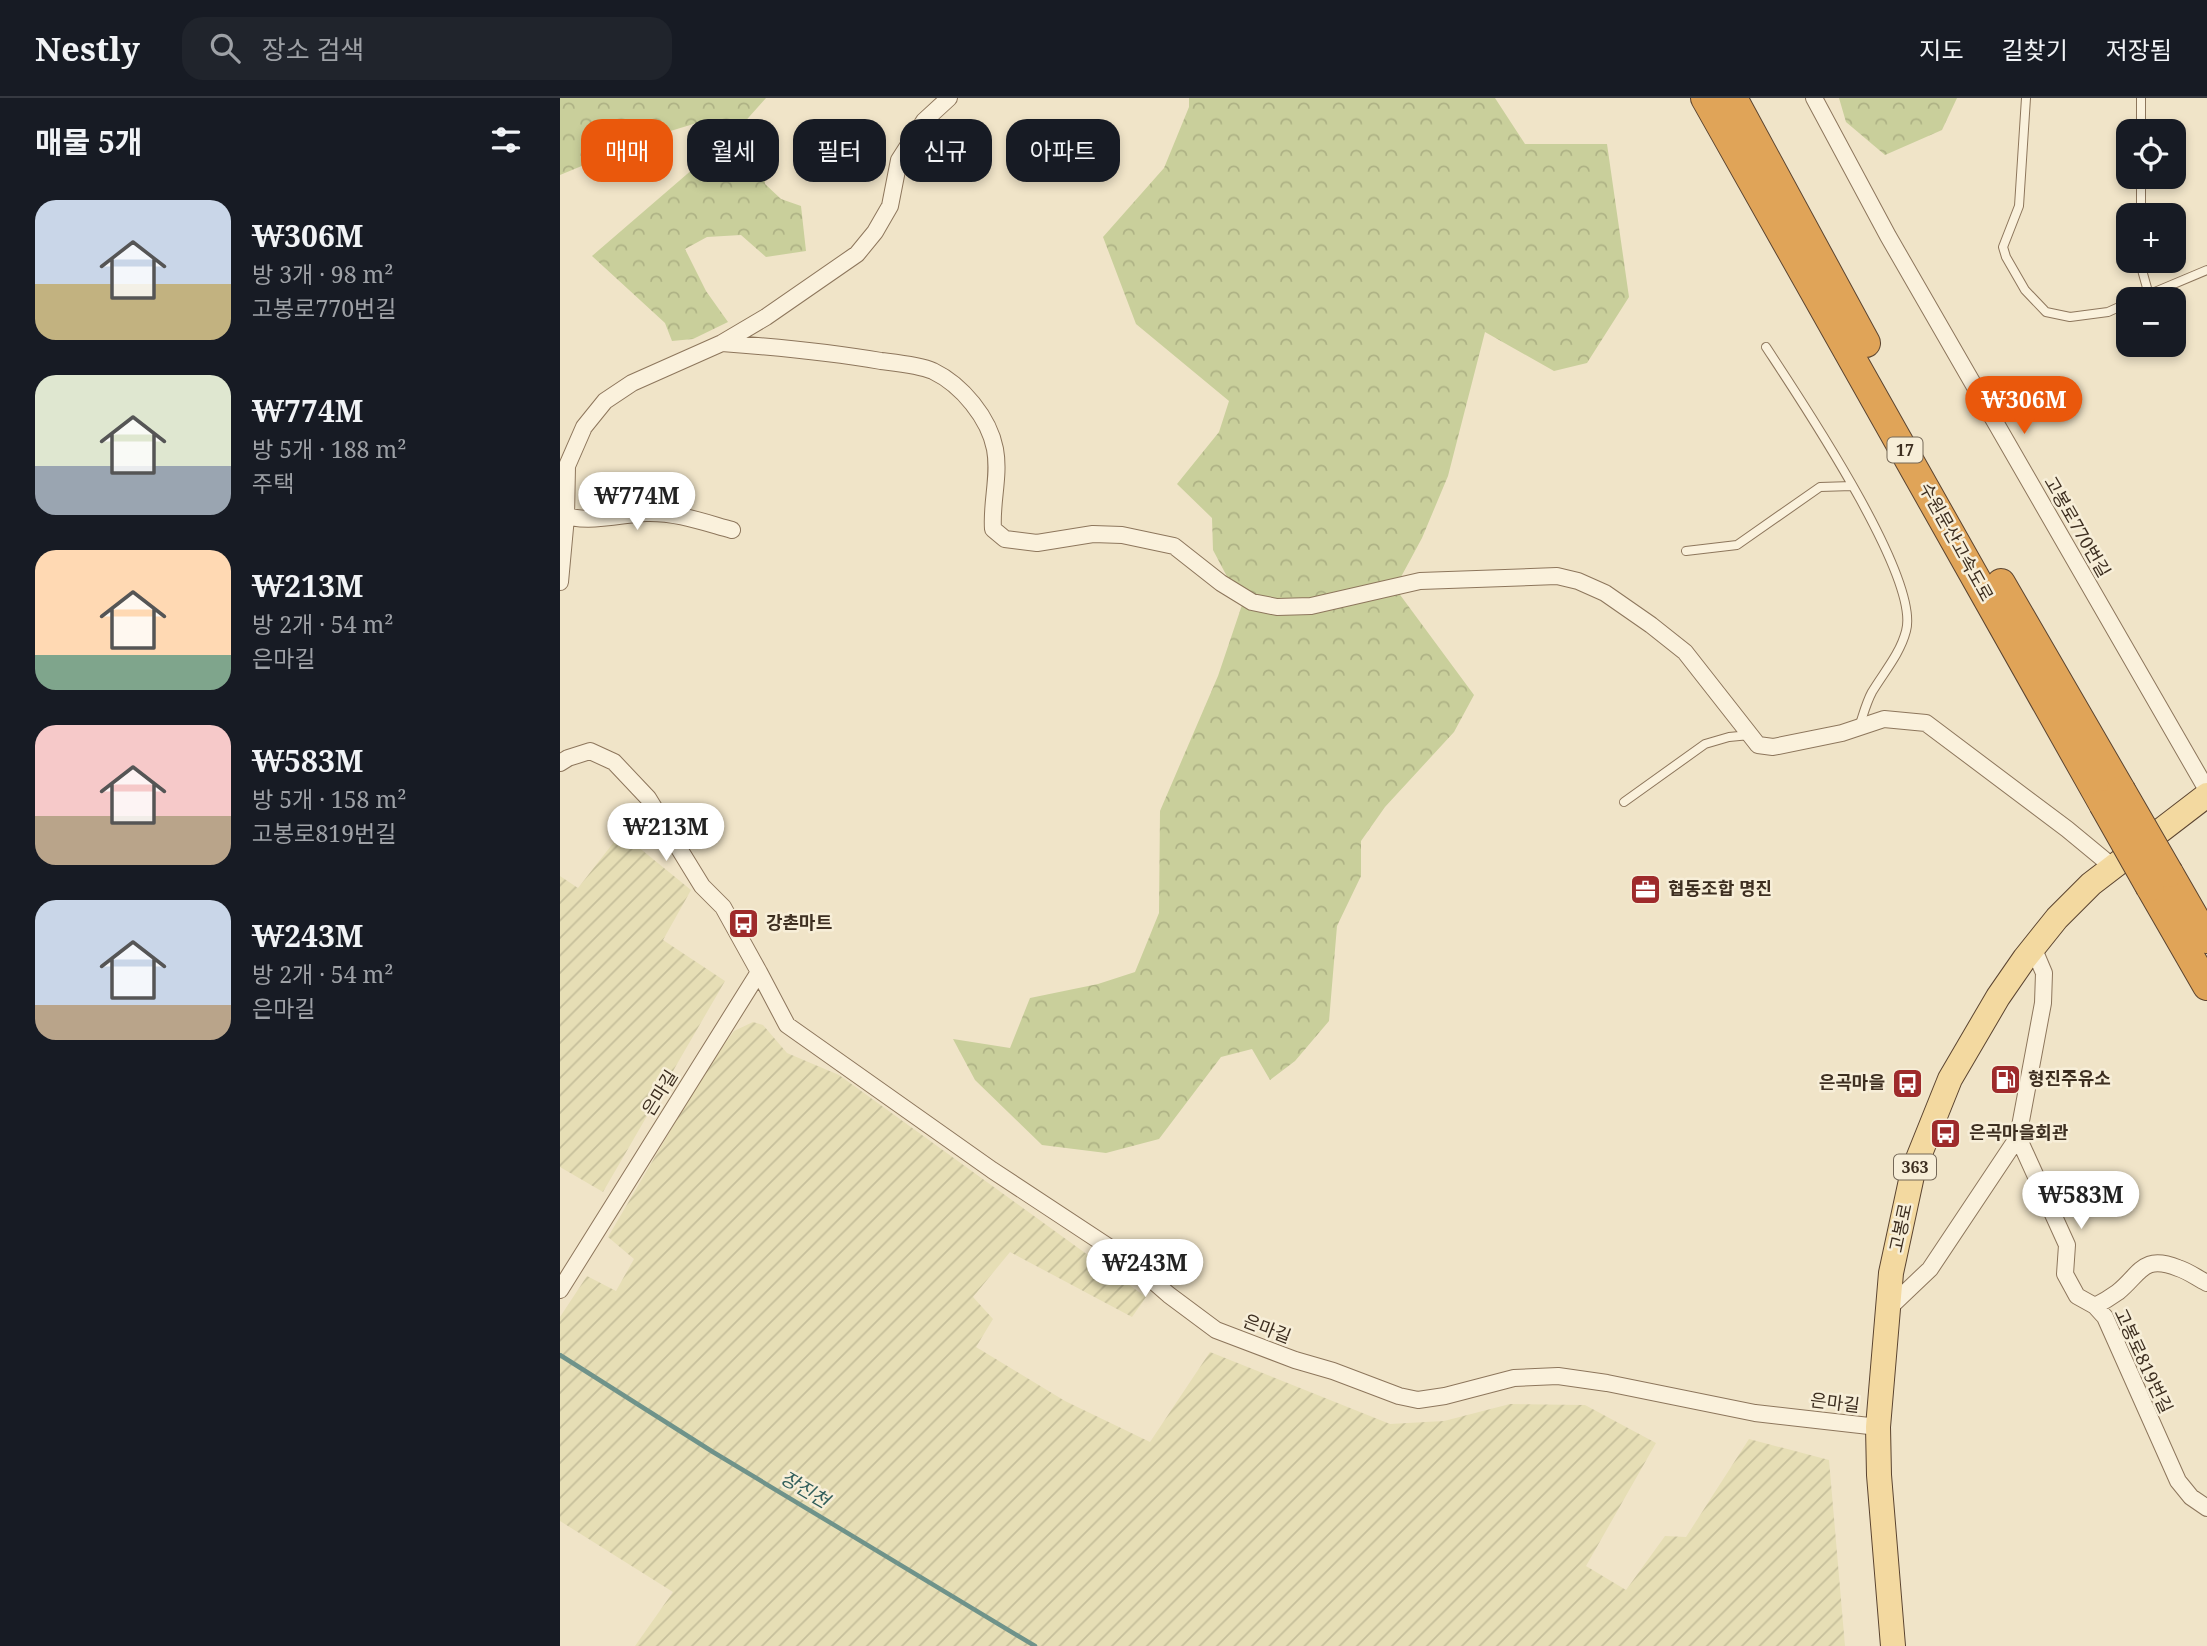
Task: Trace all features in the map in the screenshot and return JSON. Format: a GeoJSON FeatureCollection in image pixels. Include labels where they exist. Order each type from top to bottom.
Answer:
{"type":"FeatureCollection","features":[{"type":"Feature","properties":{"kind":"highway","name":"수원문산고속도로"},"geometry":{"type":"LineString","coordinates":[[1704,98],[2160,880],[2207,986]]}},
{"type":"Feature","properties":{"kind":"highway","name":"수원문산고속도로"},"geometry":{"type":"LineString","coordinates":[[1733,98],[1768,158],[2112,797]]}},
{"type":"Feature","properties":{"kind":"highway","name":"수원문산고속도로"},"geometry":{"type":"LineString","coordinates":[[2160,880],[2207,939]]}},
{"type":"Feature","properties":{"kind":"main road","name":"고봉로"},"geometry":{"type":"LineString","coordinates":[[1893,1646],[1879,1475],[1878,1427],[1891,1273],[1913,1171],[1950,1079],[1997,997],[2033,947],[2091,884],[2207,793]]}},
{"type":"Feature","properties":{"kind":"street"},"geometry":{"type":"LineString","coordinates":[[560,582],[567,466],[584,428],[605,401],[632,383],[722,343],[766,317],[857,254],[875,232],[890,206],[899,160],[924,121],[949,98]]}},
{"type":"Feature","properties":{"kind":"street","name":"고봉로770번길"},"geometry":{"type":"LineString","coordinates":[[1814,98],[1888,236],[2207,793]]}},
{"type":"Feature","properties":{"kind":"street"},"geometry":{"type":"LineString","coordinates":[[722,343],[844,355],[894,363],[933,371],[949,382],[967,397],[983,420],[995,447],[997,470],[993,529],[1005,540],[1037,544],[1093,534],[1122,535],[1174,546],[1221,583],[1252,602],[1277,607],[1311,606],[1420,581],[1557,576],[1568,579],[1605,593],[1685,652],[1758,745],[1773,747],[1842,733],[1884,719],[1926,723],[2056,820],[2113,867]]}},
{"type":"Feature","properties":{"kind":"street"},"geometry":{"type":"LineString","coordinates":[[563,514],[585,519],[648,513],[675,514],[732,530]]}},
{"type":"Feature","properties":{"kind":"street","name":"은마길"},"geometry":{"type":"LineString","coordinates":[[560,763],[590,751],[614,762],[648,798],[702,886],[723,907],[787,1025],[992,1170],[1130,1261],[1169,1295],[1216,1330],[1295,1360],[1418,1400],[1445,1396],[1514,1378],[1558,1376],[1755,1412],[1878,1427]]}},
{"type":"Feature","properties":{"kind":"street"},"geometry":{"type":"LineString","coordinates":[[1888,1309],[1930,1269],[2018,1137],[2043,1003],[2044,973],[2033,947]]}},
{"type":"Feature","properties":{"kind":"street","name":"은마길"},"geometry":{"type":"LineString","coordinates":[[560,1290],[759,972]]}},
{"type":"Feature","properties":{"kind":"street","name":"고봉로819번길"},"geometry":{"type":"LineString","coordinates":[[2018,1137],[2067,1245],[2065,1274],[2077,1296],[2105,1317],[2178,1481],[2191,1496],[2207,1508]]}},
{"type":"Feature","properties":{"kind":"street"},"geometry":{"type":"LineString","coordinates":[[2095,1307],[2119,1291],[2137,1271],[2148,1265],[2163,1263],[2207,1283]]}},
{"type":"Feature","properties":{"kind":"lane"},"geometry":{"type":"LineString","coordinates":[[2026,98],[2019,206],[2003,247],[2006,257],[2025,290],[2046,312],[2070,317],[2116,308]]}},
{"type":"Feature","properties":{"kind":"lane"},"geometry":{"type":"LineString","coordinates":[[2141,98],[2141,119]]}},
{"type":"Feature","properties":{"kind":"lane"},"geometry":{"type":"LineString","coordinates":[[2168,287],[2207,270]]}},
{"type":"Feature","properties":{"kind":"lane"},"geometry":{"type":"LineString","coordinates":[[1766,346],[1839,459],[1894,568],[1905,600],[1907,630],[1892,662],[1871,695],[1859,727]]}},
{"type":"Feature","properties":{"kind":"lane"},"geometry":{"type":"LineString","coordinates":[[1686,551],[1737,544],[1820,487],[1852,486]]}},
{"type":"Feature","properties":{"kind":"lane"},"geometry":{"type":"LineString","coordinates":[[1624,803],[1705,744],[1729,737],[1750,735]]}},
{"type":"Feature","properties":{"kind":"shaded area"},"geometry":{"type":"Polygon","coordinates":[[[621,833],[691,890],[663,940],[725,981],[603,1192],[560,1167],[560,876],[578,888],[621,833]]]}},
{"type":"Feature","properties":{"kind":"shaded area"},"geometry":{"type":"Polygon","coordinates":[[[753,1022],[763,1025],[787,1053],[839,1075],[1146,1297],[1132,1317],[1010,1252],[973,1297],[993,1319],[976,1347],[1065,1401],[1150,1442],[1210,1352],[1390,1424],[1444,1421],[1510,1404],[1585,1405],[1656,1443],[1586,1566],[1626,1590],[1665,1536],[1686,1537],[1749,1439],[1829,1460],[1845,1646],[635,1646],[673,1592],[560,1521],[560,1317],[587,1276],[616,1291],[634,1259],[608,1237],[707,1068],[734,1031],[753,1022]]]}},
{"type":"Feature","properties":{"kind":"green space"},"geometry":{"type":"Polygon","coordinates":[[[560,98],[766,98],[747,119],[687,119],[687,126],[673,130],[673,119],[581,119],[581,166],[560,175],[560,98]]]}},
{"type":"Feature","properties":{"kind":"green space"},"geometry":{"type":"Polygon","coordinates":[[[1189,98],[1495,98],[1525,144],[1607,144],[1629,297],[1587,363],[1554,371],[1485,332],[1448,476],[1422,538],[1395,588],[1474,695],[1454,732],[1385,807],[1361,841],[1361,876],[1337,926],[1329,1021],[1295,1061],[1270,1080],[1252,1049],[1221,1057],[1159,1139],[1106,1153],[1042,1145],[975,1080],[953,1039],[1010,1048],[1030,998],[1098,984],[1135,972],[1159,913],[1160,811],[1218,676],[1242,605],[1213,550],[1212,518],[1177,484],[1219,432],[1229,401],[1136,324],[1103,237],[1164,168],[1189,107],[1189,98]]]}},
{"type":"Feature","properties":{"kind":"green space"},"geometry":{"type":"Polygon","coordinates":[[[1839,98],[1957,98],[1942,130],[1885,155],[1846,122],[1839,98]]]}},
{"type":"Feature","properties":{"kind":"green space"},"geometry":{"type":"Polygon","coordinates":[[[687,174],[687,182],[765,182],[781,199],[801,206],[806,251],[766,257],[741,235],[707,237],[685,249],[706,291],[728,322],[693,339],[672,341],[665,323],[592,256],[687,174]]]}},
{"type":"Feature","properties":{"kind":"waterway","name":"장진천"},"geometry":{"type":"LineString","coordinates":[[560,1355],[713,1452],[1035,1646]]}},
{"type":"Feature","properties":{"kind":"place","name":"협동조합 명진"},"geometry":{"type":"Point","coordinates":[1645,889]}},
{"type":"Feature","properties":{"kind":"place","name":"강촌마트"},"geometry":{"type":"Point","coordinates":[743,923]}},
{"type":"Feature","properties":{"kind":"place","name":"형진주유소"},"geometry":{"type":"Point","coordinates":[2005,1079]}},
{"type":"Feature","properties":{"kind":"place","name":"은곡마을"},"geometry":{"type":"Point","coordinates":[1908,1083]}},
{"type":"Feature","properties":{"kind":"place","name":"은곡마을회관"},"geometry":{"type":"Point","coordinates":[1946,1133]}}]}
